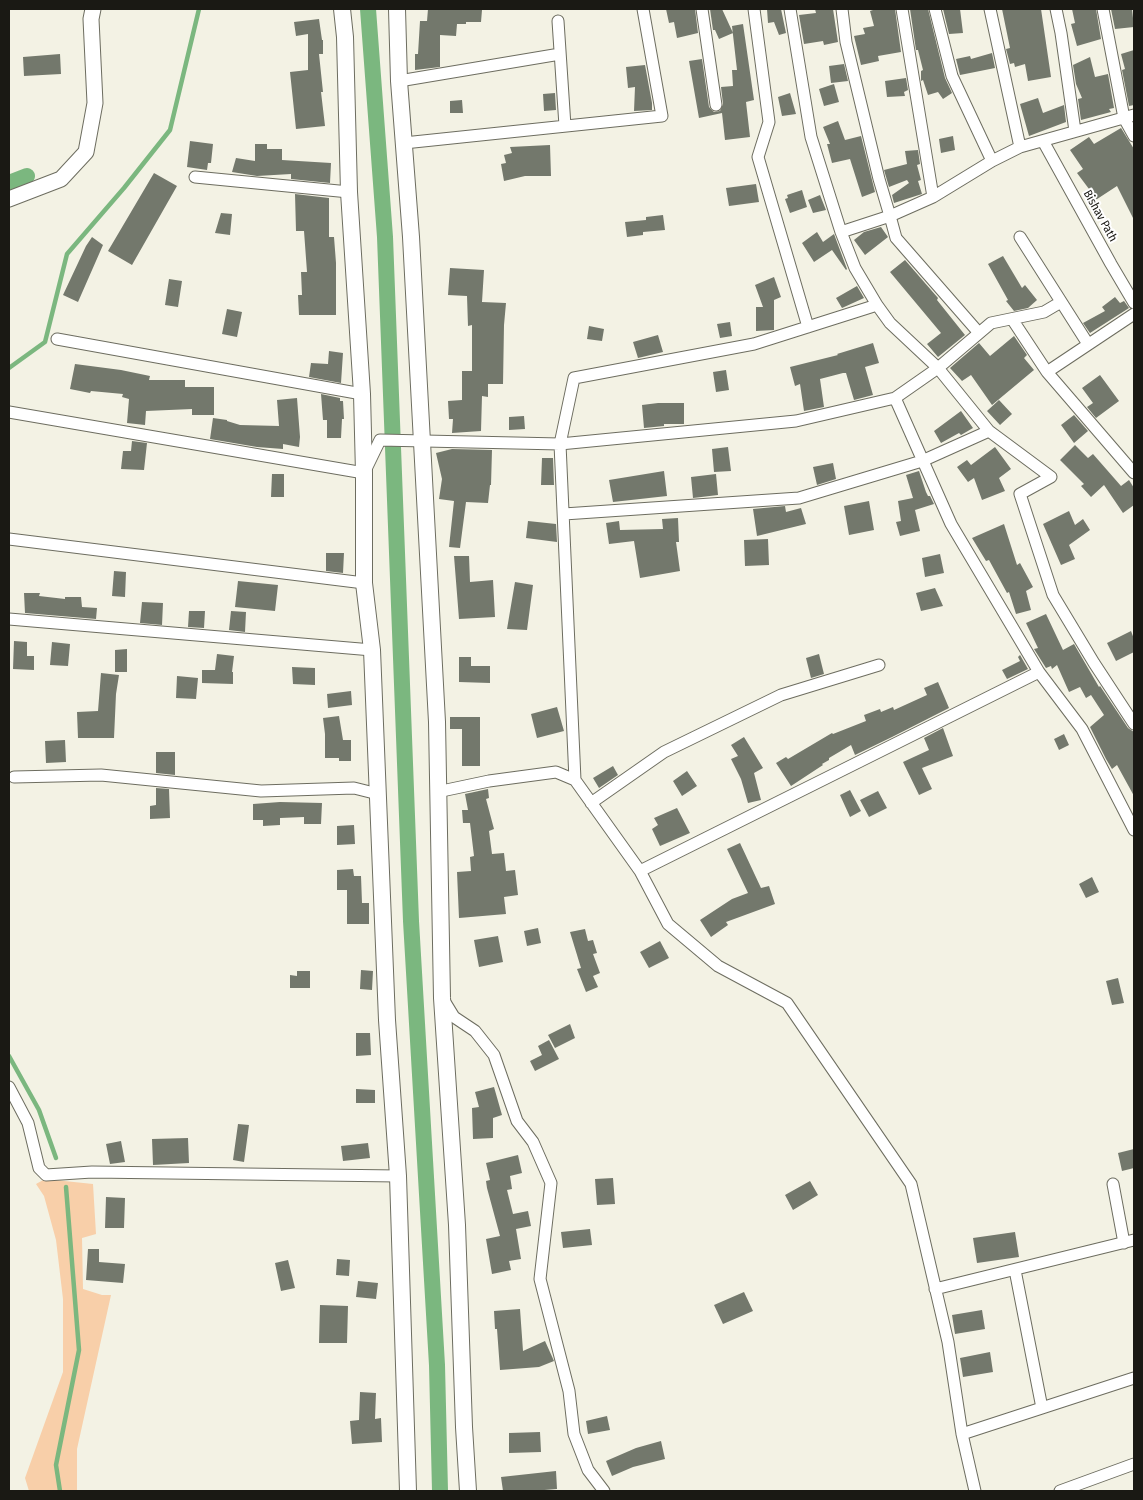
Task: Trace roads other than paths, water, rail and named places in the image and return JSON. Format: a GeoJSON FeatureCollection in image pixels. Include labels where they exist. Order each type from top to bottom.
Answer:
{"type":"FeatureCollection","features":[{"type":"Feature","properties":{"kind":"main road"},"geometry":{"type":"LineString","coordinates":[[342,9],[346,37],[349,192],[362,394],[364,582],[372,650],[387,1020],[398,1176],[408,1491]]}},
{"type":"Feature","properties":{"kind":"main road"},"geometry":{"type":"LineString","coordinates":[[397,9],[399,81],[411,237],[437,722],[442,998],[457,1226],[468,1491]]}},
{"type":"Feature","properties":{"kind":"street"},"geometry":{"type":"LineString","coordinates":[[9,199],[62,179],[86,152],[95,104],[91,19],[93,9]]}},
{"type":"Feature","properties":{"kind":"street"},"geometry":{"type":"LineString","coordinates":[[404,143],[662,116],[643,9]]}},
{"type":"Feature","properties":{"kind":"street"},"geometry":{"type":"LineString","coordinates":[[702,9],[716,105]]}},
{"type":"Feature","properties":{"kind":"street"},"geometry":{"type":"LineString","coordinates":[[754,9],[769,122],[758,157],[808,327]]}},
{"type":"Feature","properties":{"kind":"street"},"geometry":{"type":"LineString","coordinates":[[790,9],[812,136],[841,232],[856,268],[877,306],[890,324],[938,368],[989,431],[1051,477],[1020,494],[1053,595],[1134,724]]}},
{"type":"Feature","properties":{"kind":"street"},"geometry":{"type":"LineString","coordinates":[[842,9],[846,42],[879,179],[896,238],[979,333]]}},
{"type":"Feature","properties":{"kind":"street"},"geometry":{"type":"LineString","coordinates":[[902,9],[933,197]]}},
{"type":"Feature","properties":{"kind":"street"},"geometry":{"type":"LineString","coordinates":[[935,9],[952,76],[992,160]]}},
{"type":"Feature","properties":{"kind":"street"},"geometry":{"type":"LineString","coordinates":[[990,9],[1020,147]]}},
{"type":"Feature","properties":{"kind":"street"},"geometry":{"type":"LineString","coordinates":[[1056,9],[1075,131]]}},
{"type":"Feature","properties":{"kind":"street"},"geometry":{"type":"LineString","coordinates":[[1103,9],[1134,136]]}},
{"type":"Feature","properties":{"kind":"street"},"geometry":{"type":"LineString","coordinates":[[558,21],[565,126]]}},
{"type":"Feature","properties":{"kind":"street"},"geometry":{"type":"LineString","coordinates":[[399,81],[560,54]]}},
{"type":"Feature","properties":{"kind":"street"},"geometry":{"type":"LineString","coordinates":[[841,232],[890,216],[933,197],[992,160],[1020,147],[1129,116]]}},
{"type":"Feature","properties":{"kind":"street","name":"Bishav Path"},"geometry":{"type":"LineString","coordinates":[[1043,141],[1134,303]]}},
{"type":"Feature","properties":{"kind":"street"},"geometry":{"type":"LineString","coordinates":[[195,177],[349,192]]}},
{"type":"Feature","properties":{"kind":"street"},"geometry":{"type":"LineString","coordinates":[[1020,237],[1088,344]]}},
{"type":"Feature","properties":{"kind":"street"},"geometry":{"type":"LineString","coordinates":[[9,412],[364,473],[380,440],[560,444],[796,421],[896,398],[938,368],[991,323],[1044,312],[1061,302]]}},
{"type":"Feature","properties":{"kind":"street"},"geometry":{"type":"LineString","coordinates":[[575,780],[560,444],[574,378],[754,344],[877,306]]}},
{"type":"Feature","properties":{"kind":"street"},"geometry":{"type":"LineString","coordinates":[[1047,372],[1134,314]]}},
{"type":"Feature","properties":{"kind":"street"},"geometry":{"type":"LineString","coordinates":[[1012,319],[1047,372],[1134,473]]}},
{"type":"Feature","properties":{"kind":"street"},"geometry":{"type":"LineString","coordinates":[[57,339],[362,394]]}},
{"type":"Feature","properties":{"kind":"street"},"geometry":{"type":"LineString","coordinates":[[896,398],[951,524],[1039,672],[1082,729],[1134,830]]}},
{"type":"Feature","properties":{"kind":"street"},"geometry":{"type":"LineString","coordinates":[[564,514],[799,498],[922,461],[989,431]]}},
{"type":"Feature","properties":{"kind":"street"},"geometry":{"type":"LineString","coordinates":[[9,539],[364,582]]}},
{"type":"Feature","properties":{"kind":"street"},"geometry":{"type":"LineString","coordinates":[[9,619],[372,650]]}},
{"type":"Feature","properties":{"kind":"street"},"geometry":{"type":"LineString","coordinates":[[591,803],[664,752],[781,694],[879,664]]}},
{"type":"Feature","properties":{"kind":"street"},"geometry":{"type":"LineString","coordinates":[[640,871],[1039,672]]}},
{"type":"Feature","properties":{"kind":"street"},"geometry":{"type":"LineString","coordinates":[[437,792],[489,781],[556,772],[575,780],[640,871],[668,924],[718,966],[787,1004],[911,1184],[948,1342],[962,1434],[975,1491]]}},
{"type":"Feature","properties":{"kind":"street"},"geometry":{"type":"LineString","coordinates":[[14,777],[101,776],[261,791],[354,788],[378,794]]}},
{"type":"Feature","properties":{"kind":"street"},"geometry":{"type":"LineString","coordinates":[[442,998],[454,1017],[475,1031],[494,1055],[517,1121],[533,1142],[551,1183],[540,1279],[569,1390],[574,1434],[588,1470],[604,1491]]}},
{"type":"Feature","properties":{"kind":"street"},"geometry":{"type":"LineString","coordinates":[[9,1087],[28,1124],[39,1168],[46,1175],[92,1172],[398,1176]]}},
{"type":"Feature","properties":{"kind":"street"},"geometry":{"type":"LineString","coordinates":[[935,1289],[1129,1242],[1113,1184]]}},
{"type":"Feature","properties":{"kind":"street"},"geometry":{"type":"LineString","coordinates":[[1015,1270],[1042,1408]]}},
{"type":"Feature","properties":{"kind":"street"},"geometry":{"type":"LineString","coordinates":[[962,1434],[1134,1378]]}},
{"type":"Feature","properties":{"kind":"street"},"geometry":{"type":"LineString","coordinates":[[1060,1491],[1134,1464]]}},
{"type":"Feature","properties":{"kind":"waterway"},"geometry":{"type":"LineString","coordinates":[[9,368],[45,342],[67,254],[124,188],[170,130],[199,9]]}},
{"type":"Feature","properties":{"kind":"waterway"},"geometry":{"type":"LineString","coordinates":[[368,9],[385,237],[411,921],[437,1365],[440,1491]]}},
{"type":"Feature","properties":{"kind":"waterway"},"geometry":{"type":"LineString","coordinates":[[9,183],[27,176]]}},
{"type":"Feature","properties":{"kind":"waterway"},"geometry":{"type":"LineString","coordinates":[[9,1056],[39,1110],[56,1158]]}},
{"type":"Feature","properties":{"kind":"waterway"},"geometry":{"type":"LineString","coordinates":[[60,1491],[56,1465],[79,1350],[66,1187]]}}]}
